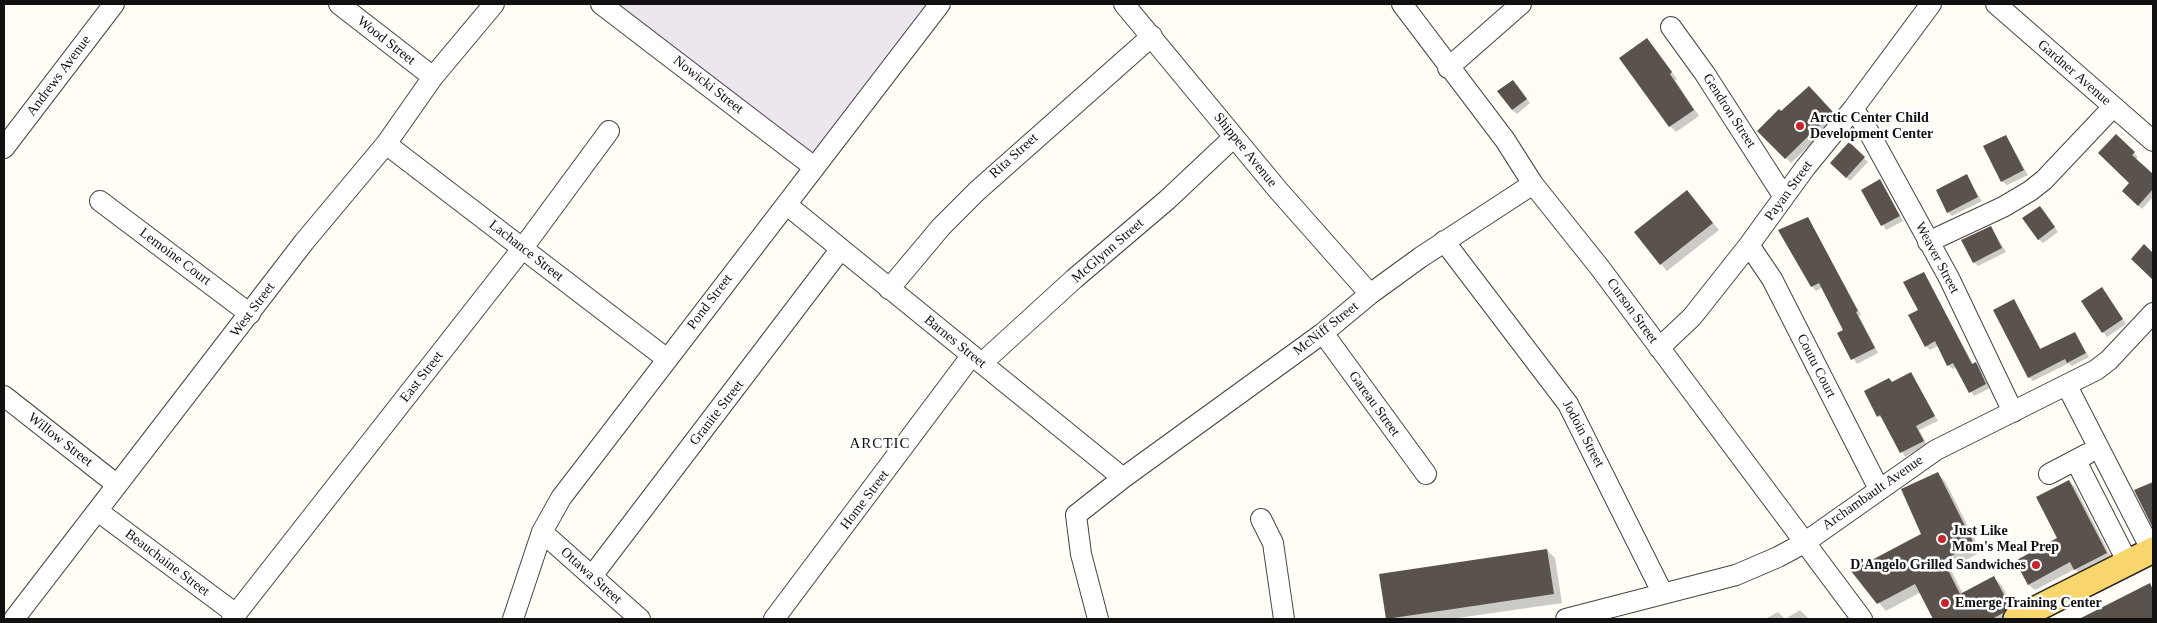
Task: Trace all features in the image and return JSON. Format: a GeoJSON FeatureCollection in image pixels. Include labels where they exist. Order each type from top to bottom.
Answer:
{"type":"FeatureCollection","features":[{"type":"Feature","properties":{"kind":"main road"},"geometry":{"type":"LineString","coordinates":[[2016,619],[2127,561],[2153,551]]}},
{"type":"Feature","properties":{"kind":"street","name":"Andrews Avenue"},"geometry":{"type":"LineString","coordinates":[[4,148],[114,4]]}},
{"type":"Feature","properties":{"kind":"street","name":"Wood Street"},"geometry":{"type":"LineString","coordinates":[[339,4],[433,77]]}},
{"type":"Feature","properties":{"kind":"street","name":"West Street"},"geometry":{"type":"LineString","coordinates":[[14,619],[99,512],[116,484],[250,314],[304,242],[386,144],[433,77],[494,4]]}},
{"type":"Feature","properties":{"kind":"street","name":"Nowicki Street"},"geometry":{"type":"LineString","coordinates":[[601,4],[814,167]]}},
{"type":"Feature","properties":{"kind":"street","name":"Pond Street"},"geometry":{"type":"LineString","coordinates":[[513,619],[542,532],[561,498],[940,4]]}},
{"type":"Feature","properties":{"kind":"street","name":"Shippee Avenue"},"geometry":{"type":"LineString","coordinates":[[1124,4],[1234,137],[1370,294]]}},
{"type":"Feature","properties":{"kind":"street","name":"Curson Street"},"geometry":{"type":"LineString","coordinates":[[1402,4],[1448,68],[1505,140],[1533,184],[1600,268],[1862,619]]}},
{"type":"Feature","properties":{"kind":"street"},"geometry":{"type":"LineString","coordinates":[[1448,68],[1521,4]]}},
{"type":"Feature","properties":{"kind":"street","name":"Payan Street"},"geometry":{"type":"LineString","coordinates":[[1659,348],[1692,317],[1749,245],[1931,4]]}},
{"type":"Feature","properties":{"kind":"street","name":"Gardner Avenue"},"geometry":{"type":"LineString","coordinates":[[1996,4],[2153,141]]}},
{"type":"Feature","properties":{"kind":"street","name":"Gendron Street"},"geometry":{"type":"LineString","coordinates":[[1671,27],[1705,74],[1784,197]]}},
{"type":"Feature","properties":{"kind":"street","name":"Rita Street"},"geometry":{"type":"LineString","coordinates":[[889,289],[940,227],[977,191],[1152,36]]}},
{"type":"Feature","properties":{"kind":"street"},"geometry":{"type":"LineString","coordinates":[[1928,242],[2003,207],[2030,191],[2044,180],[2113,107]]}},
{"type":"Feature","properties":{"kind":"street","name":"Weaver Street"},"geometry":{"type":"LineString","coordinates":[[1853,109],[1880,151],[1949,278],[2013,412]]}},
{"type":"Feature","properties":{"kind":"street","name":"East Street"},"geometry":{"type":"LineString","coordinates":[[234,617],[522,249],[609,131]]}},
{"type":"Feature","properties":{"kind":"street","name":"McGlynn Street"},"geometry":{"type":"LineString","coordinates":[[977,359],[1167,200],[1234,137]]}},
{"type":"Feature","properties":{"kind":"street","name":"Lachance Street"},"geometry":{"type":"LineString","coordinates":[[386,144],[667,359]]}},
{"type":"Feature","properties":{"kind":"street","name":"McNiff Street"},"geometry":{"type":"LineString","coordinates":[[1098,619],[1081,554],[1076,515],[1123,478],[1323,333],[1370,294],[1444,241],[1533,184]]}},
{"type":"Feature","properties":{"kind":"street","name":"Lemoine Court"},"geometry":{"type":"LineString","coordinates":[[100,201],[250,314]]}},
{"type":"Feature","properties":{"kind":"street","name":"Barnes Street"},"geometry":{"type":"LineString","coordinates":[[787,205],[840,250],[1123,478]]}},
{"type":"Feature","properties":{"kind":"street","name":"Jodoin Street"},"geometry":{"type":"LineString","coordinates":[[1444,241],[1568,404],[1663,594]]}},
{"type":"Feature","properties":{"kind":"street","name":"Coutu Court"},"geometry":{"type":"LineString","coordinates":[[1749,245],[1772,279],[1879,489]]}},
{"type":"Feature","properties":{"kind":"street","name":"Granite Street"},"geometry":{"type":"LineString","coordinates":[[592,576],[840,250]]}},
{"type":"Feature","properties":{"kind":"street","name":"Archambault Avenue"},"geometry":{"type":"LineString","coordinates":[[1566,619],[1754,569],[1804,543],[1936,450],[2067,386],[2108,360],[2153,312]]}},
{"type":"Feature","properties":{"kind":"street","name":"Gareau Street"},"geometry":{"type":"LineString","coordinates":[[1323,333],[1426,474]]}},
{"type":"Feature","properties":{"kind":"street","name":"Home Street"},"geometry":{"type":"LineString","coordinates":[[774,619],[977,359]]}},
{"type":"Feature","properties":{"kind":"street"},"geometry":{"type":"LineString","coordinates":[[2067,386],[2153,551]]}},
{"type":"Feature","properties":{"kind":"street","name":"Willow Street"},"geometry":{"type":"LineString","coordinates":[[4,396],[116,484]]}},
{"type":"Feature","properties":{"kind":"street"},"geometry":{"type":"LineString","coordinates":[[2049,474],[2100,447]]}},
{"type":"Feature","properties":{"kind":"street"},"geometry":{"type":"LineString","coordinates":[[2076,460],[2127,561]]}},
{"type":"Feature","properties":{"kind":"street","name":"Beauchaine Street"},"geometry":{"type":"LineString","coordinates":[[99,512],[234,617]]}},
{"type":"Feature","properties":{"kind":"street"},"geometry":{"type":"LineString","coordinates":[[1261,518],[1273,543],[1284,619]]}},
{"type":"Feature","properties":{"kind":"street","name":"Ottawa Street"},"geometry":{"type":"LineString","coordinates":[[542,532],[640,619]]}},
{"type":"Feature","properties":{"kind":"shaded area"},"geometry":{"type":"Polygon","coordinates":[[[614,4],[940,4],[818,165],[614,4]]]}},
{"type":"Feature","properties":{"kind":"building"},"geometry":{"type":"Polygon","coordinates":[[[1647,38],[1672,72],[1670,74],[1694,110],[1669,127],[1619,58],[1647,38]]]}},
{"type":"Feature","properties":{"kind":"building"},"geometry":{"type":"Polygon","coordinates":[[[1513,80],[1527,99],[1512,110],[1497,91],[1513,80]]]}},
{"type":"Feature","properties":{"kind":"building"},"geometry":{"type":"Polygon","coordinates":[[[1809,86],[1833,112],[1785,159],[1757,131],[1779,109],[1781,111],[1809,86]]]}},
{"type":"Feature","properties":{"kind":"building"},"geometry":{"type":"Polygon","coordinates":[[[2116,134],[2135,152],[2132,155],[2153,174],[2153,189],[2138,206],[2122,191],[2129,183],[2098,153],[2116,134]]]}},
{"type":"Feature","properties":{"kind":"building"},"geometry":{"type":"Polygon","coordinates":[[[2006,135],[2024,170],[2001,182],[1983,146],[2006,135]]]}},
{"type":"Feature","properties":{"kind":"building"},"geometry":{"type":"Polygon","coordinates":[[[1849,142],[1865,157],[1846,178],[1830,163],[1849,142]]]}},
{"type":"Feature","properties":{"kind":"building"},"geometry":{"type":"Polygon","coordinates":[[[1967,174],[1978,197],[1947,213],[1936,190],[1967,174]]]}},
{"type":"Feature","properties":{"kind":"building"},"geometry":{"type":"Polygon","coordinates":[[[1880,179],[1900,216],[1881,226],[1861,190],[1880,179]]]}},
{"type":"Feature","properties":{"kind":"building"},"geometry":{"type":"Polygon","coordinates":[[[1687,190],[1713,223],[1660,265],[1634,232],[1687,190]]]}},
{"type":"Feature","properties":{"kind":"building"},"geometry":{"type":"Polygon","coordinates":[[[2040,206],[2055,227],[2038,240],[2022,218],[2040,206]]]}},
{"type":"Feature","properties":{"kind":"building"},"geometry":{"type":"Polygon","coordinates":[[[1808,217],[1858,311],[1856,312],[1875,348],[1851,360],[1837,333],[1843,330],[1819,283],[1811,287],[1778,230],[1808,217]]]}},
{"type":"Feature","properties":{"kind":"building"},"geometry":{"type":"Polygon","coordinates":[[[1991,226],[2002,248],[1973,263],[1961,240],[1991,226]]]}},
{"type":"Feature","properties":{"kind":"building"},"geometry":{"type":"Polygon","coordinates":[[[2144,244],[2153,253],[2153,280],[2131,259],[2144,244]]]}},
{"type":"Feature","properties":{"kind":"building"},"geometry":{"type":"Polygon","coordinates":[[[1924,272],[1972,364],[1976,362],[1986,384],[1969,393],[1953,363],[1947,366],[1935,341],[1925,347],[1908,315],[1918,310],[1903,282],[1924,272]]]}},
{"type":"Feature","properties":{"kind":"building"},"geometry":{"type":"Polygon","coordinates":[[[2102,287],[2123,319],[2102,333],[2081,301],[2102,287]]]}},
{"type":"Feature","properties":{"kind":"building"},"geometry":{"type":"Polygon","coordinates":[[[2014,299],[2040,349],[2075,332],[2086,353],[2067,363],[2065,359],[2028,378],[1993,310],[2014,299]]]}},
{"type":"Feature","properties":{"kind":"building"},"geometry":{"type":"Polygon","coordinates":[[[1911,372],[1935,416],[1916,426],[1924,441],[1900,453],[1880,415],[1877,417],[1864,391],[1889,378],[1892,382],[1911,372]]]}},
{"type":"Feature","properties":{"kind":"building","name":"Just Like Mom's Meal Prep"},"geometry":{"type":"Polygon","coordinates":[[[1938,472],[1974,544],[1943,560],[1960,594],[1994,576],[2010,606],[2003,613],[1992,619],[1933,619],[1915,584],[1877,604],[1851,571],[1921,534],[1901,489],[1938,472]]]}},
{"type":"Feature","properties":{"kind":"building"},"geometry":{"type":"Polygon","coordinates":[[[2069,480],[2107,553],[2074,570],[2070,562],[2028,585],[2015,561],[2057,538],[2036,497],[2069,480]]]}},
{"type":"Feature","properties":{"kind":"building"},"geometry":{"type":"Polygon","coordinates":[[[2153,482],[2153,528],[2134,490],[2153,482]]]}},
{"type":"Feature","properties":{"kind":"building"},"geometry":{"type":"Polygon","coordinates":[[[1547,549],[1554,594],[1386,619],[1379,574],[1547,549]]]}},
{"type":"Feature","properties":{"kind":"building"},"geometry":{"type":"Polygon","coordinates":[[[2150,583],[2153,590],[2153,619],[2079,619],[2150,583]]]}},
{"type":"Feature","properties":{"kind":"place","name":"Arctic Center Child Development Center"},"geometry":{"type":"Point","coordinates":[1800,126]}},
{"type":"Feature","properties":{"kind":"place","name":"Just Like Mom's Meal Prep"},"geometry":{"type":"Point","coordinates":[1942,539]}},
{"type":"Feature","properties":{"kind":"place","name":"D'Angelo Grilled Sandwiches"},"geometry":{"type":"Point","coordinates":[2036,565]}},
{"type":"Feature","properties":{"kind":"place","name":"Emerge Training Center"},"geometry":{"type":"Point","coordinates":[1945,603]}},
{"type":"Feature","properties":{"kind":"district","name":"ARCTIC"},"geometry":{"type":"Point","coordinates":[880,444]}}]}
